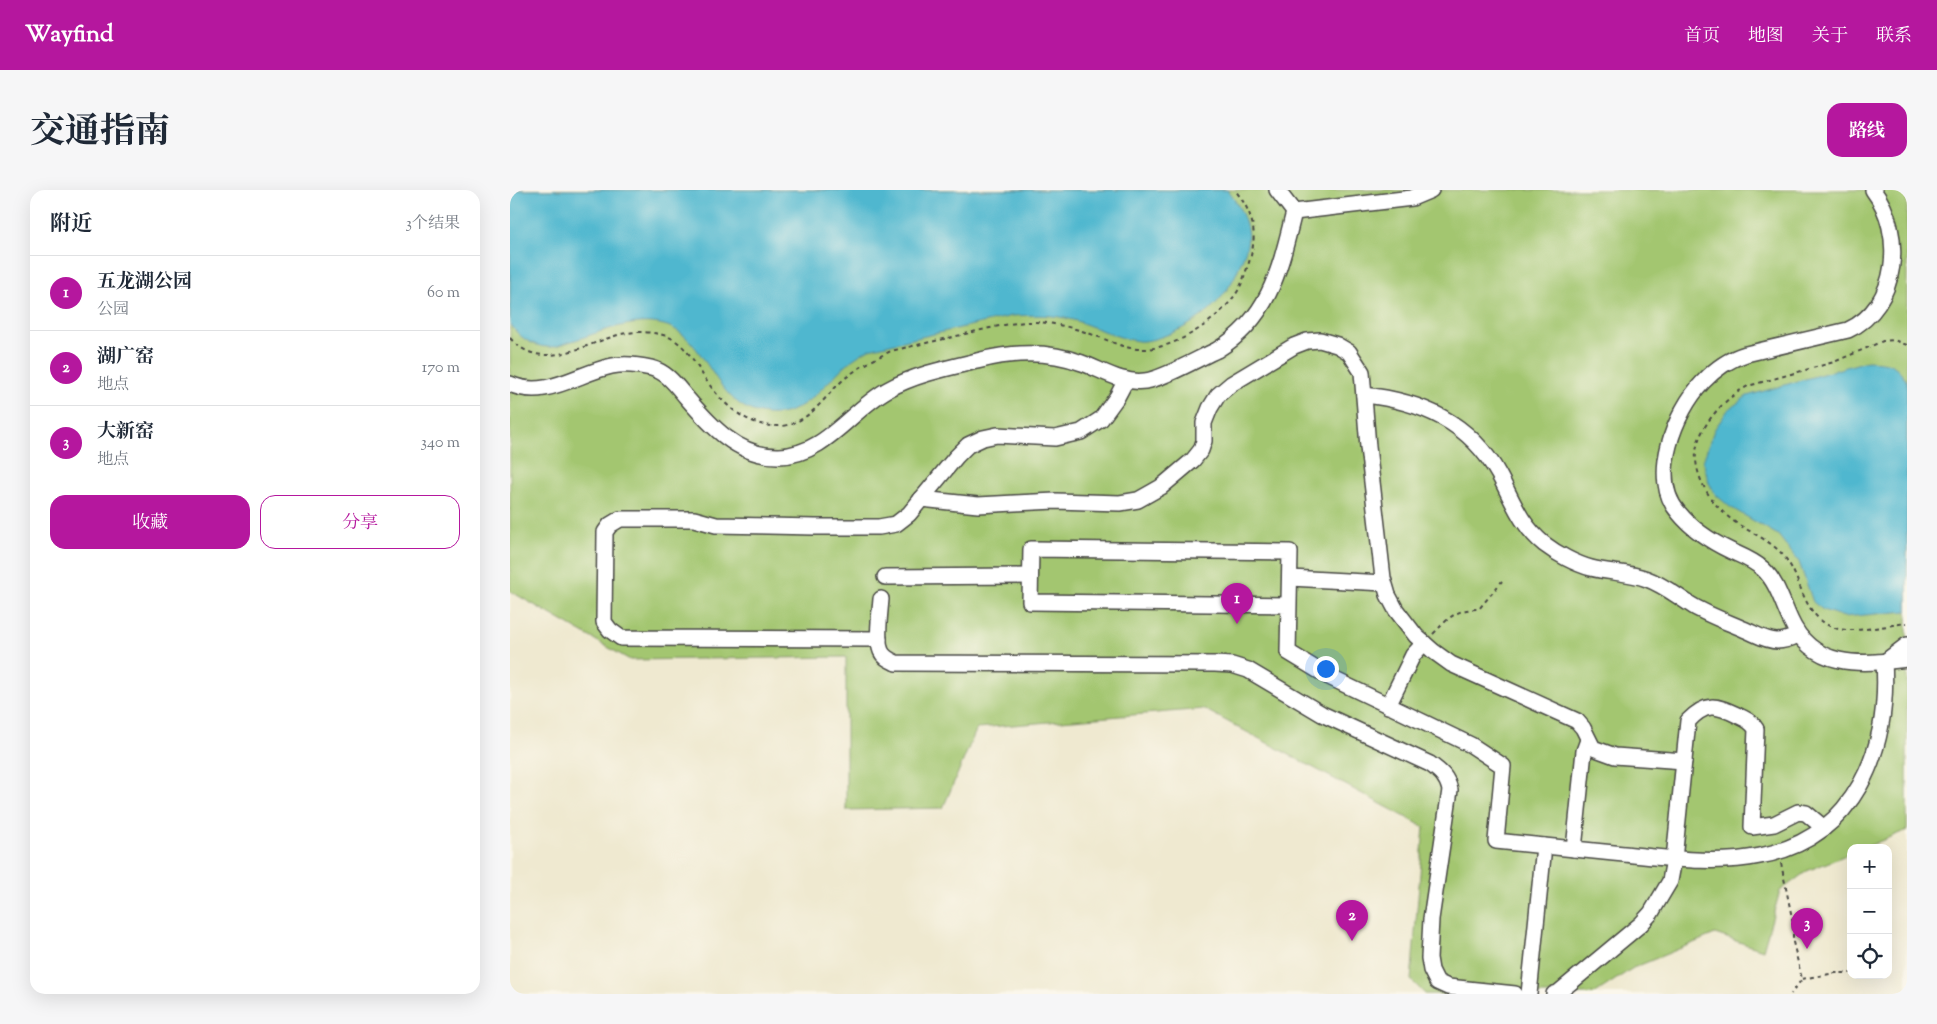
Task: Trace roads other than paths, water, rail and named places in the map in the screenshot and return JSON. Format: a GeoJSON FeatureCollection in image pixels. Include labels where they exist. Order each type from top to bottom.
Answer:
{"type":"FeatureCollection","features":[{"type":"Feature","properties":{"kind":"street"},"geometry":{"type":"LineString","coordinates":[[1277,190],[1294,212]]}},
{"type":"Feature","properties":{"kind":"street"},"geometry":{"type":"LineString","coordinates":[[1294,212],[1412,198],[1431,190]]}},
{"type":"Feature","properties":{"kind":"street"},"geometry":{"type":"LineString","coordinates":[[1873,190],[1887,217],[1892,248],[1891,273],[1880,304],[1863,322],[1848,330],[1746,354],[1721,366],[1702,383],[1687,404],[1671,439],[1665,464],[1667,490],[1677,511],[1702,534],[1746,557],[1764,570],[1774,584],[1798,634],[1814,651],[1830,659],[1847,661],[1884,662],[1907,659]]}},
{"type":"Feature","properties":{"kind":"street"},"geometry":{"type":"LineString","coordinates":[[510,384],[539,390],[614,366],[637,365],[653,368],[669,377],[704,418],[723,436],[752,452],[779,456],[798,453],[818,445],[876,397],[898,385],[922,376],[990,358],[1032,354],[1058,356],[1126,380],[1138,382],[1153,379],[1228,344],[1247,327],[1260,311],[1280,268],[1294,212]]}},
{"type":"Feature","properties":{"kind":"street"},"geometry":{"type":"LineString","coordinates":[[921,499],[978,505],[1055,501],[1120,504],[1138,500],[1162,486],[1193,460],[1201,450],[1204,441],[1204,423],[1218,395],[1231,384],[1294,346],[1307,341],[1320,340],[1337,345],[1350,352],[1362,372],[1368,447],[1384,583],[1396,610],[1416,636],[1451,664],[1577,722],[1584,728],[1593,748],[1615,756],[1684,761]]}},
{"type":"Feature","properties":{"kind":"street"},"geometry":{"type":"LineString","coordinates":[[879,639],[620,638],[604,622],[605,532],[610,525],[620,519],[694,519],[716,525],[879,527],[896,524],[909,514],[961,451],[976,441],[998,435],[1055,438],[1081,432],[1101,419],[1118,397],[1126,380]]}},
{"type":"Feature","properties":{"kind":"street"},"geometry":{"type":"LineString","coordinates":[[1364,395],[1391,398],[1422,406],[1463,431],[1484,453],[1499,474],[1514,507],[1527,527],[1545,545],[1568,559],[1592,568],[1626,572],[1648,579],[1693,606],[1763,637],[1777,641],[1798,634]]}},
{"type":"Feature","properties":{"kind":"street"},"geometry":{"type":"LineString","coordinates":[[1289,605],[1030,602],[1031,549],[1290,552],[1290,578],[1288,652],[1329,677],[1471,745],[1503,766],[1496,841],[1674,859],[1746,858],[1778,852],[1800,843],[1824,828],[1852,799],[1865,778],[1871,764],[1883,714],[1886,683],[1884,662]]}},
{"type":"Feature","properties":{"kind":"street"},"geometry":{"type":"LineString","coordinates":[[885,577],[1030,576]]}},
{"type":"Feature","properties":{"kind":"street"},"geometry":{"type":"LineString","coordinates":[[1290,578],[1384,583]]}},
{"type":"Feature","properties":{"kind":"street"},"geometry":{"type":"LineString","coordinates":[[881,599],[879,639],[881,652],[887,659],[896,663],[1205,664],[1232,666],[1248,670],[1322,714],[1430,764],[1444,776],[1450,790],[1431,919],[1429,958],[1431,970],[1437,982],[1448,988],[1515,994]]}},
{"type":"Feature","properties":{"kind":"street"},"geometry":{"type":"LineString","coordinates":[[1388,706],[1413,655],[1424,643]]}},
{"type":"Feature","properties":{"kind":"street"},"geometry":{"type":"LineString","coordinates":[[1884,662],[1907,645]]}},
{"type":"Feature","properties":{"kind":"street"},"geometry":{"type":"LineString","coordinates":[[1554,994],[1558,993],[1651,913],[1662,897],[1670,880],[1674,859],[1688,721],[1697,713],[1708,708],[1719,707],[1749,720],[1754,726],[1756,733],[1752,827],[1774,824],[1798,812],[1806,813],[1824,828]]}},
{"type":"Feature","properties":{"kind":"street"},"geometry":{"type":"LineString","coordinates":[[1574,849],[1584,751],[1588,740]]}},
{"type":"Feature","properties":{"kind":"street"},"geometry":{"type":"LineString","coordinates":[[1529,994],[1544,846]]}},
{"type":"Feature","properties":{"kind":"water"},"geometry":{"type":"Polygon","coordinates":[[[510,190],[1227,190],[1243,216],[1248,238],[1245,253],[1233,279],[1219,301],[1188,325],[1164,336],[1147,341],[1138,341],[1065,318],[1042,315],[1012,316],[869,349],[847,364],[807,402],[798,408],[778,414],[756,412],[740,404],[726,391],[693,345],[680,332],[664,325],[653,323],[629,324],[550,347],[536,345],[521,336],[510,323],[510,190]]]}},
{"type":"Feature","properties":{"kind":"water"},"geometry":{"type":"Polygon","coordinates":[[[1867,361],[1891,364],[1899,370],[1907,382],[1907,611],[1844,617],[1823,610],[1813,602],[1799,562],[1778,535],[1730,507],[1716,495],[1709,483],[1703,461],[1714,430],[1728,410],[1747,396],[1867,361]]]}},
{"type":"Feature","properties":{"kind":"place","name":"五龙湖公园"},"geometry":{"type":"Point","coordinates":[1237,624]}},
{"type":"Feature","properties":{"kind":"place","name":"湖广窑"},"geometry":{"type":"Point","coordinates":[1352,941]}},
{"type":"Feature","properties":{"kind":"place","name":"大新窑"},"geometry":{"type":"Point","coordinates":[1807,949]}}]}
